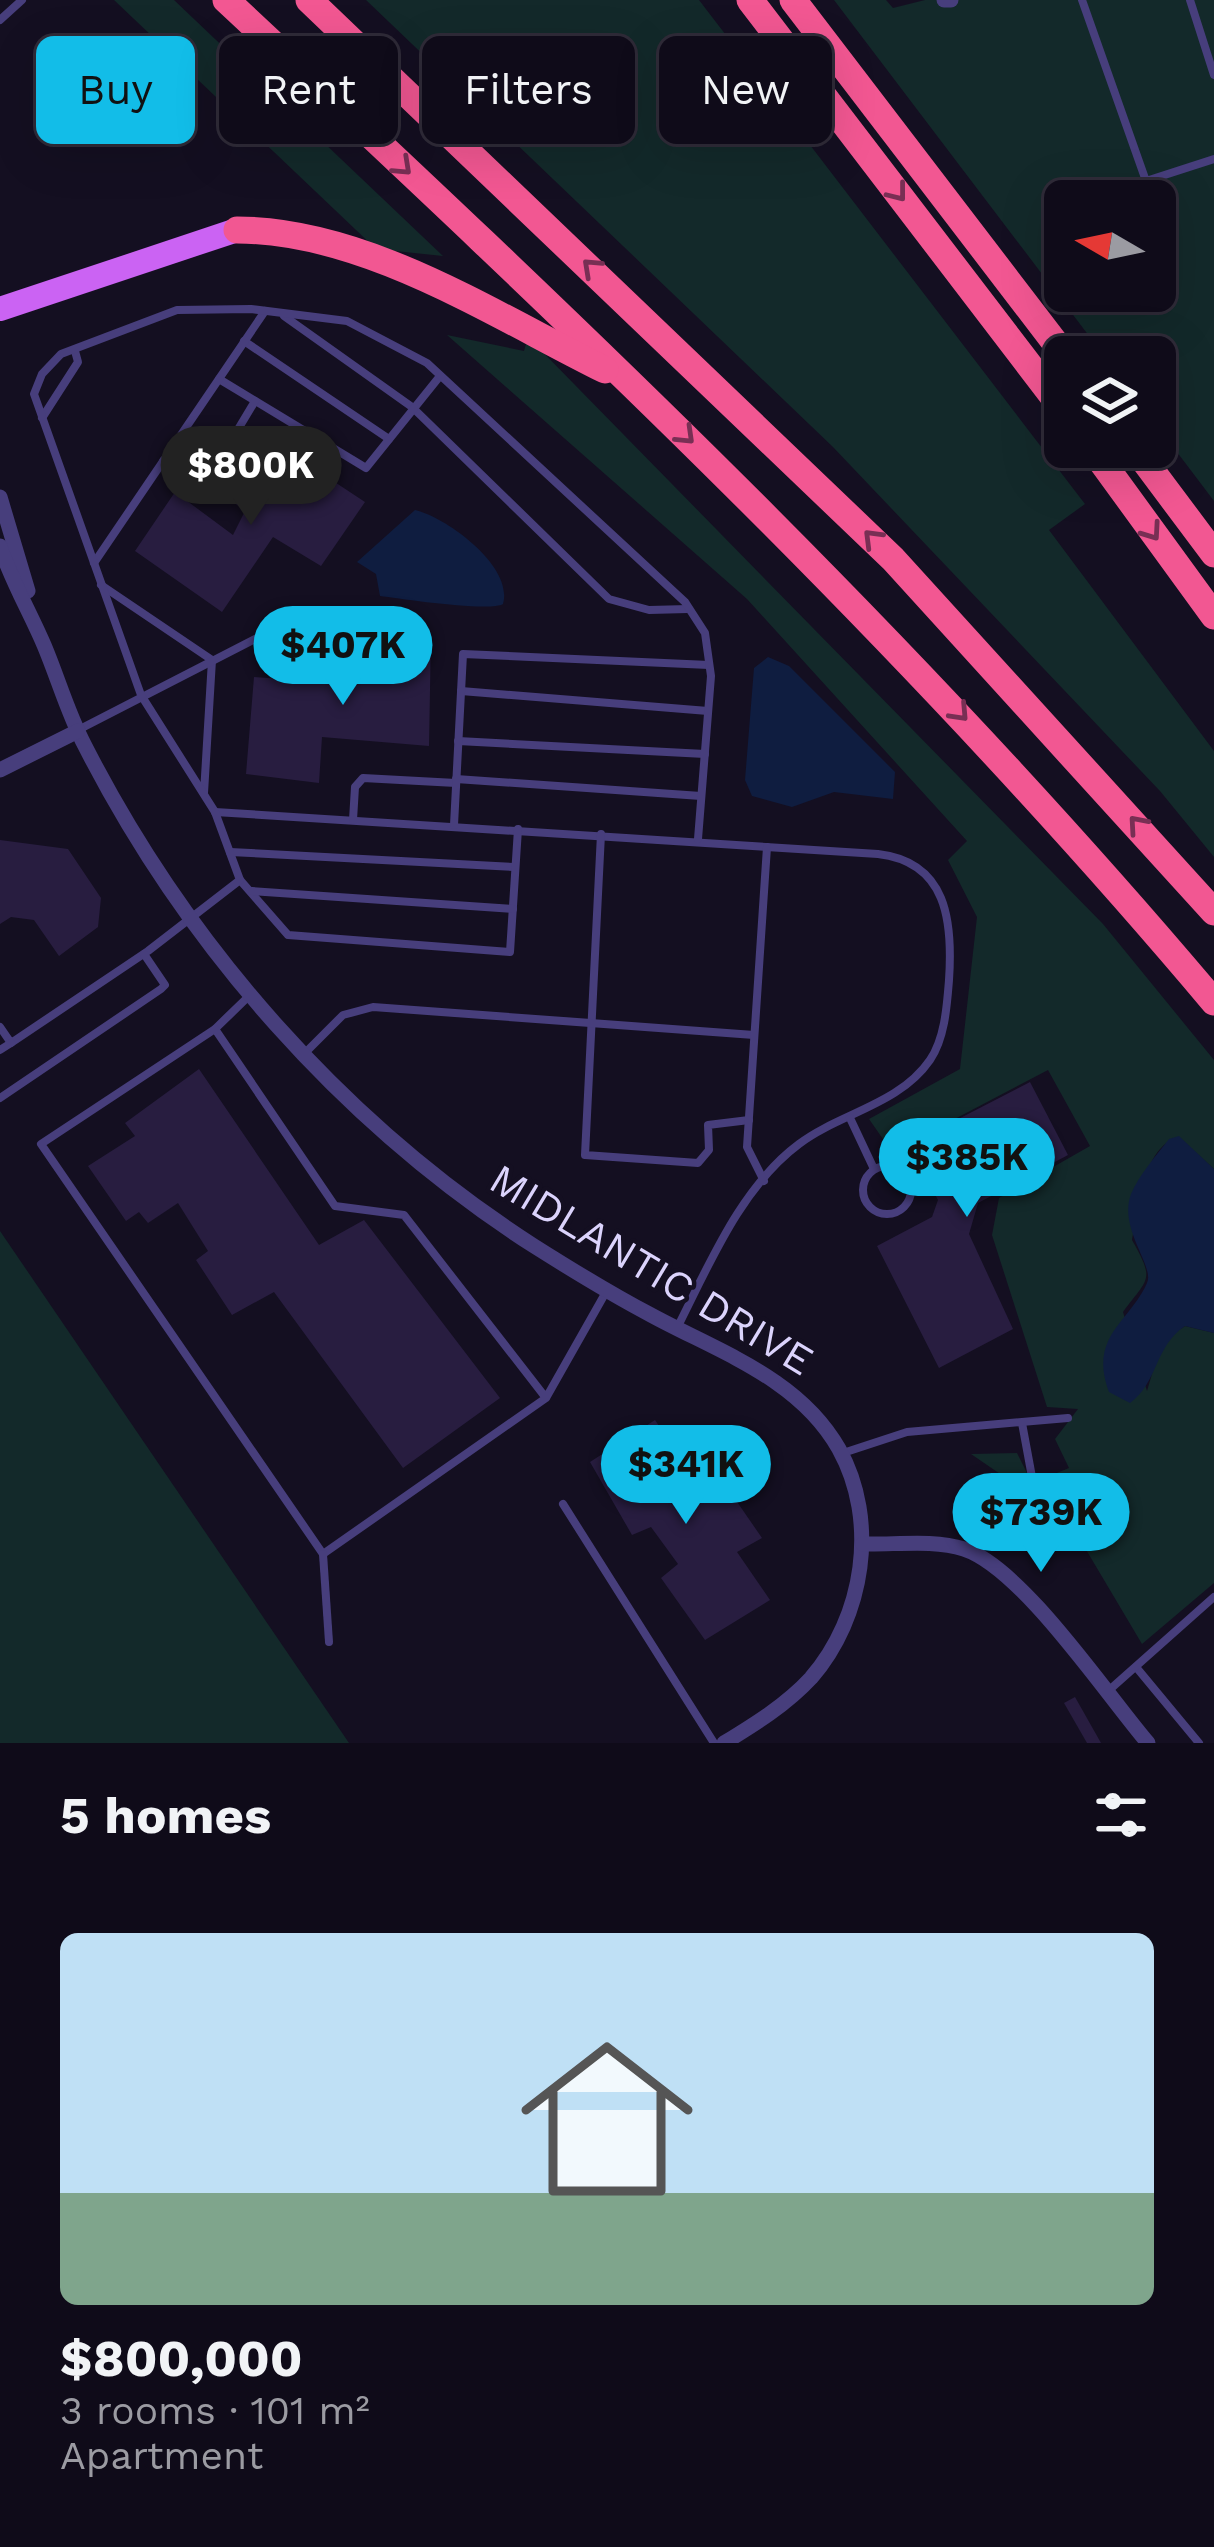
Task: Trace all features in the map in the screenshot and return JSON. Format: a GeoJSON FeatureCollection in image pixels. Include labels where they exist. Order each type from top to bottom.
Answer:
{"type":"FeatureCollection","features":[{"type":"Feature","properties":{"kind":"highway"},"geometry":{"type":"LineString","coordinates":[[226,0],[813,560],[981,734],[1214,1002]]}},
{"type":"Feature","properties":{"kind":"highway"},"geometry":{"type":"LineString","coordinates":[[309,0],[893,559],[1214,912]]}},
{"type":"Feature","properties":{"kind":"highway"},"geometry":{"type":"LineString","coordinates":[[750,0],[1044,385]]}},
{"type":"Feature","properties":{"kind":"highway"},"geometry":{"type":"LineString","coordinates":[[793,0],[1050,336]]}},
{"type":"Feature","properties":{"kind":"highway"},"geometry":{"type":"LineString","coordinates":[[237,230],[282,230],[353,252],[446,291],[631,383]]}},
{"type":"Feature","properties":{"kind":"highway"},"geometry":{"type":"LineString","coordinates":[[1106,468],[1214,616]]}},
{"type":"Feature","properties":{"kind":"highway"},"geometry":{"type":"LineString","coordinates":[[1150,468],[1214,554]]}},
{"type":"Feature","properties":{"kind":"main road"},"geometry":{"type":"LineString","coordinates":[[0,309],[237,230]]}},
{"type":"Feature","properties":{"kind":"street","name":"MIDLANTIC DRIVE"},"geometry":{"type":"LineString","coordinates":[[0,497],[44,646]]}},
{"type":"Feature","properties":{"kind":"street","name":"MIDLANTIC DRIVE"},"geometry":{"type":"LineString","coordinates":[[0,546],[78,730],[111,795],[191,917],[250,995],[304,1054],[431,1172],[510,1230],[607,1290],[782,1386],[812,1410],[842,1454],[860,1509],[863,1544],[847,1615],[819,1668],[778,1708],[724,1743]]}},
{"type":"Feature","properties":{"kind":"street"},"geometry":{"type":"LineString","coordinates":[[0,770],[78,730]]}},
{"type":"Feature","properties":{"kind":"street"},"geometry":{"type":"LineString","coordinates":[[863,1544],[946,1545],[990,1562],[1024,1594],[1148,1743]]}},
{"type":"Feature","properties":{"kind":"lane"},"geometry":{"type":"LineString","coordinates":[[0,20],[22,0]]}},
{"type":"Feature","properties":{"kind":"lane"},"geometry":{"type":"LineString","coordinates":[[1082,0],[1147,181],[1214,159]]}},
{"type":"Feature","properties":{"kind":"lane"},"geometry":{"type":"LineString","coordinates":[[1190,0],[1214,75]]}},
{"type":"Feature","properties":{"kind":"lane"},"geometry":{"type":"LineString","coordinates":[[518,829],[510,952],[289,934],[240,880],[215,812],[141,695],[41,419],[34,394],[42,374],[62,354],[177,310],[266,311],[347,321],[440,376],[689,609],[705,633],[708,711],[698,839]]}},
{"type":"Feature","properties":{"kind":"lane"},"geometry":{"type":"LineString","coordinates":[[93,564],[266,311]]}},
{"type":"Feature","properties":{"kind":"lane"},"geometry":{"type":"LineString","coordinates":[[280,313],[412,407],[609,598],[649,610],[689,609]]}},
{"type":"Feature","properties":{"kind":"lane"},"geometry":{"type":"LineString","coordinates":[[244,341],[389,439]]}},
{"type":"Feature","properties":{"kind":"lane"},"geometry":{"type":"LineString","coordinates":[[41,419],[70,380],[78,362],[75,351]]}},
{"type":"Feature","properties":{"kind":"lane"},"geometry":{"type":"LineString","coordinates":[[219,379],[366,468],[440,376]]}},
{"type":"Feature","properties":{"kind":"lane"},"geometry":{"type":"LineString","coordinates":[[163,461],[197,478],[216,466],[255,401]]}},
{"type":"Feature","properties":{"kind":"lane"},"geometry":{"type":"LineString","coordinates":[[100,584],[212,660]]}},
{"type":"Feature","properties":{"kind":"lane"},"geometry":{"type":"LineString","coordinates":[[78,730],[290,621]]}},
{"type":"Feature","properties":{"kind":"lane"},"geometry":{"type":"LineString","coordinates":[[454,825],[463,654],[709,665]]}},
{"type":"Feature","properties":{"kind":"lane"},"geometry":{"type":"LineString","coordinates":[[204,794],[212,660]]}},
{"type":"Feature","properties":{"kind":"lane"},"geometry":{"type":"LineString","coordinates":[[461,691],[708,711]]}},
{"type":"Feature","properties":{"kind":"lane"},"geometry":{"type":"LineString","coordinates":[[458,741],[705,754]]}},
{"type":"Feature","properties":{"kind":"lane"},"geometry":{"type":"LineString","coordinates":[[353,820],[356,788],[363,778],[701,796]]}},
{"type":"Feature","properties":{"kind":"lane"},"geometry":{"type":"LineString","coordinates":[[215,812],[698,839],[896,856],[925,872],[944,900],[952,943],[946,1012],[933,1056],[914,1078],[797,1145],[725,1233],[676,1329]]}},
{"type":"Feature","properties":{"kind":"lane"},"geometry":{"type":"LineString","coordinates":[[601,834],[585,1155],[698,1163],[709,1150],[708,1125],[749,1120]]}},
{"type":"Feature","properties":{"kind":"lane"},"geometry":{"type":"LineString","coordinates":[[764,1181],[747,1154],[767,848]]}},
{"type":"Feature","properties":{"kind":"lane"},"geometry":{"type":"LineString","coordinates":[[230,852],[515,867]]}},
{"type":"Feature","properties":{"kind":"lane"},"geometry":{"type":"LineString","coordinates":[[0,1050],[144,954],[240,880]]}},
{"type":"Feature","properties":{"kind":"lane"},"geometry":{"type":"LineString","coordinates":[[250,891],[513,909]]}},
{"type":"Feature","properties":{"kind":"lane"},"geometry":{"type":"LineString","coordinates":[[0,1098],[165,985],[144,954]]}},
{"type":"Feature","properties":{"kind":"lane"},"geometry":{"type":"LineString","coordinates":[[250,995],[215,1029],[40,1144],[323,1553],[329,1642]]}},
{"type":"Feature","properties":{"kind":"lane"},"geometry":{"type":"LineString","coordinates":[[304,1054],[343,1016],[373,1007],[754,1035]]}},
{"type":"Feature","properties":{"kind":"lane"},"geometry":{"type":"LineString","coordinates":[[0,1027],[11,1043]]}},
{"type":"Feature","properties":{"kind":"lane"},"geometry":{"type":"LineString","coordinates":[[215,1029],[335,1205],[404,1215],[546,1398]]}},
{"type":"Feature","properties":{"kind":"lane"},"geometry":{"type":"LineString","coordinates":[[850,1118],[874,1168]]}},
{"type":"Feature","properties":{"kind":"lane"},"geometry":{"type":"LineString","coordinates":[[890,1166],[904,1173],[911,1187],[902,1209],[879,1214],[866,1204],[864,1181],[874,1168],[890,1166]]}},
{"type":"Feature","properties":{"kind":"lane"},"geometry":{"type":"LineString","coordinates":[[323,1553],[546,1398],[607,1290]]}},
{"type":"Feature","properties":{"kind":"lane"},"geometry":{"type":"LineString","coordinates":[[842,1454],[908,1432],[1068,1418]]}},
{"type":"Feature","properties":{"kind":"lane"},"geometry":{"type":"LineString","coordinates":[[1022,1423],[1032,1478]]}},
{"type":"Feature","properties":{"kind":"lane"},"geometry":{"type":"LineString","coordinates":[[563,1504],[714,1743]]}},
{"type":"Feature","properties":{"kind":"lane"},"geometry":{"type":"LineString","coordinates":[[1106,1693],[1214,1597]]}},
{"type":"Feature","properties":{"kind":"lane"},"geometry":{"type":"LineString","coordinates":[[1136,1667],[1199,1743]]}},
{"type":"Feature","properties":{"kind":"green space"},"geometry":{"type":"Polygon","coordinates":[[[114,0],[174,0],[219,43],[219,100],[195,77],[195,36],[152,36],[114,0]]]}},
{"type":"Feature","properties":{"kind":"green space"},"geometry":{"type":"Polygon","coordinates":[[[366,0],[699,0],[727,36],[659,36],[659,144],[809,144],[1044,450],[1044,468],[1057,468],[1085,504],[1049,530],[1214,751],[1214,857],[1160,791],[833,447],[516,144],[635,144],[635,36],[422,36],[422,54],[366,0]]]}},
{"type":"Feature","properties":{"kind":"green space"},"geometry":{"type":"Polygon","coordinates":[[[834,0],[886,0],[893,8],[925,0],[1214,0],[1214,501],[1176,451],[1176,336],[1089,336],[1071,312],[1176,312],[1176,180],[1044,180],[1044,277],[834,0]]]}},
{"type":"Feature","properties":{"kind":"green space"},"geometry":{"type":"Polygon","coordinates":[[[266,144],[325,144],[443,256],[376,249],[266,144]]]}},
{"type":"Feature","properties":{"kind":"green space"},"geometry":{"type":"Polygon","coordinates":[[[447,335],[524,351],[528,337],[1103,924],[1214,1060],[1214,1169],[1179,1137],[1157,1153],[1144,1180],[1132,1240],[1146,1278],[1123,1312],[1147,1391],[1156,1360],[1170,1336],[1185,1326],[1214,1333],[1214,1583],[1142,1644],[1069,1521],[971,1454],[1017,1453],[1032,1483],[1069,1468],[1055,1439],[1078,1409],[1047,1407],[992,1235],[999,1198],[1090,1146],[1048,1070],[892,1152],[869,1119],[960,1069],[977,917],[948,860],[967,841],[747,599],[447,335]]]}},
{"type":"Feature","properties":{"kind":"green space"},"geometry":{"type":"Polygon","coordinates":[[[0,1231],[349,1743],[0,1743],[0,1231]]]}},
{"type":"Feature","properties":{"kind":"water"},"geometry":{"type":"Polygon","coordinates":[[[415,510],[476,546],[499,575],[503,604],[464,606],[380,596],[376,574],[357,562],[415,510]]]}},
{"type":"Feature","properties":{"kind":"water"},"geometry":{"type":"Polygon","coordinates":[[[768,657],[789,666],[895,772],[893,799],[834,792],[792,807],[752,796],[745,780],[754,668],[768,657]]]}},
{"type":"Feature","properties":{"kind":"water"},"geometry":{"type":"Polygon","coordinates":[[[1179,1136],[1214,1169],[1214,1333],[1185,1326],[1167,1344],[1146,1385],[1130,1403],[1109,1392],[1104,1373],[1107,1343],[1147,1283],[1128,1207],[1143,1173],[1169,1139],[1179,1136]]]}},
{"type":"Feature","properties":{"kind":"building"},"geometry":{"type":"Polygon","coordinates":[[[277,444],[365,502],[321,566],[273,537],[222,612],[135,551],[175,492],[233,535],[245,511],[233,502],[277,444]]]}},
{"type":"Feature","properties":{"kind":"building"},"geometry":{"type":"Polygon","coordinates":[[[363,629],[431,634],[429,746],[322,737],[319,783],[246,774],[254,677],[354,684],[363,629]]]}},
{"type":"Feature","properties":{"kind":"building"},"geometry":{"type":"Polygon","coordinates":[[[0,840],[68,849],[101,898],[98,927],[59,956],[34,920],[11,917],[0,924],[0,840]]]}},
{"type":"Feature","properties":{"kind":"building"},"geometry":{"type":"Polygon","coordinates":[[[199,1069],[319,1245],[364,1220],[500,1398],[403,1468],[274,1292],[232,1315],[196,1260],[208,1251],[178,1203],[148,1223],[139,1212],[126,1221],[88,1166],[135,1136],[125,1123],[199,1069]]]}},
{"type":"Feature","properties":{"kind":"building"},"geometry":{"type":"Polygon","coordinates":[[[1030,1082],[1068,1155],[978,1203],[969,1234],[1013,1329],[939,1368],[877,1246],[932,1217],[938,1200],[908,1145],[1030,1082]]]}},
{"type":"Feature","properties":{"kind":"building"},"geometry":{"type":"Polygon","coordinates":[[[655,1420],[692,1475],[713,1467],[762,1538],[737,1552],[770,1600],[705,1640],[661,1578],[678,1564],[651,1527],[632,1535],[590,1462],[655,1420]]]}},
{"type":"Feature","properties":{"kind":"building"},"geometry":{"type":"Polygon","coordinates":[[[1075,1697],[1101,1743],[1087,1743],[1064,1703],[1075,1697]]]}}]}
